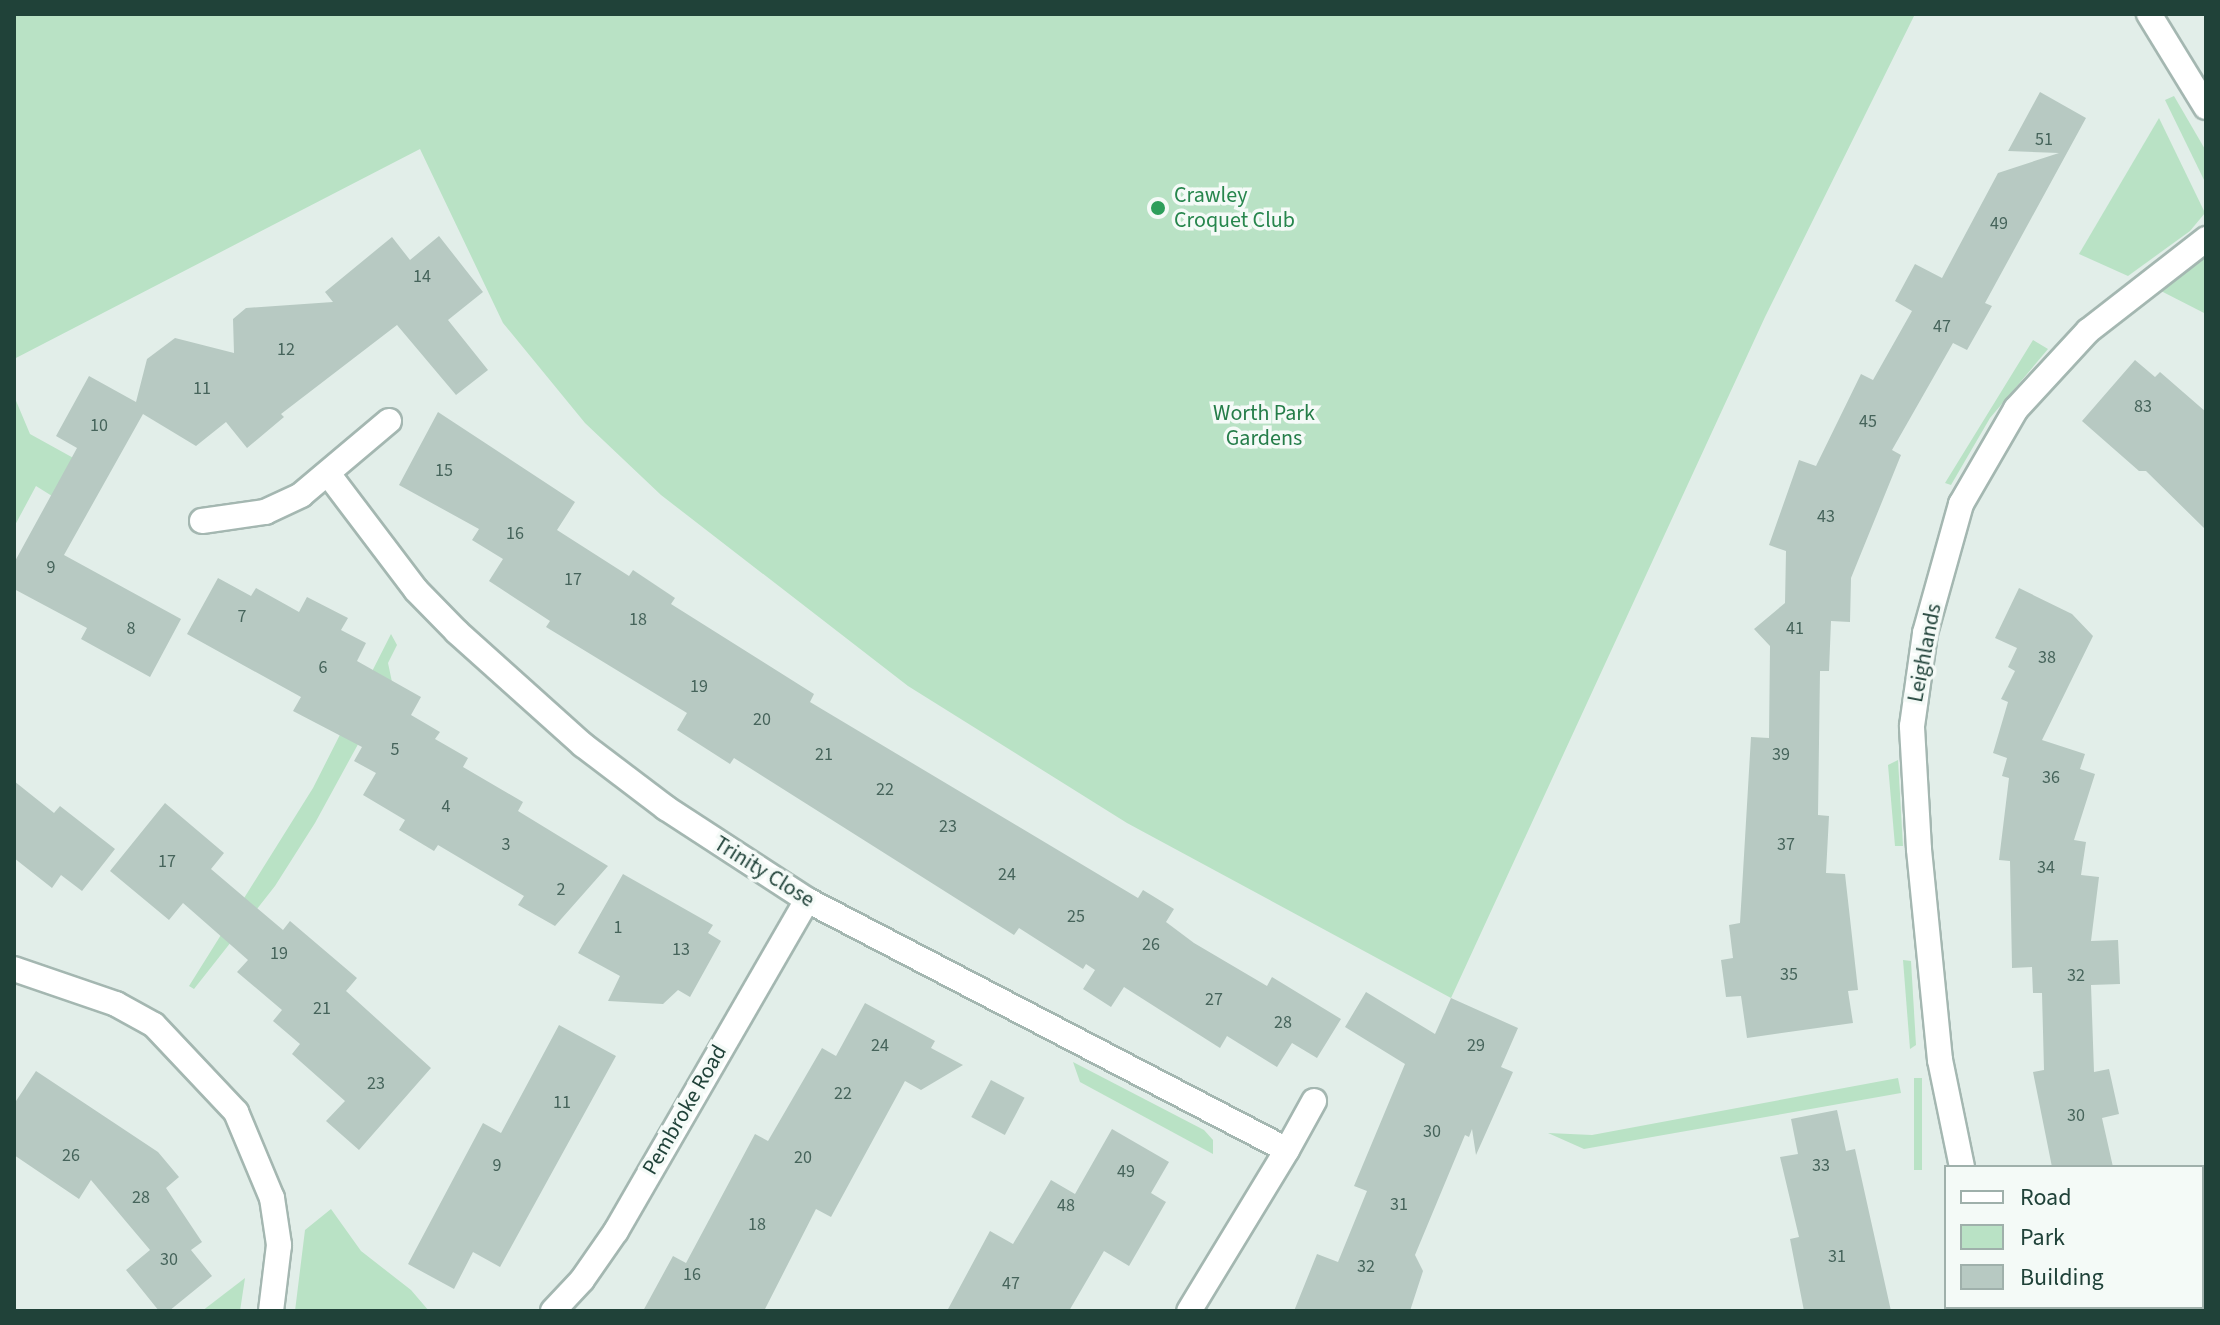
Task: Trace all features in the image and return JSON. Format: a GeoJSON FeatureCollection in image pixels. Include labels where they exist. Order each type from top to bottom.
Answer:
{"type":"FeatureCollection","features":[{"type":"Feature","properties":{"kind":"street"},"geometry":{"type":"LineString","coordinates":[[2149,14],[2202,91]]}},
{"type":"Feature","properties":{"kind":"street","name":"Leighlands"},"geometry":{"type":"LineString","coordinates":[[1962,1165],[1940,1060],[1919,849],[1912,726],[1925,633],[1961,504],[2016,409],[2088,331],[2206,239]]}},
{"type":"Feature","properties":{"kind":"street"},"geometry":{"type":"LineString","coordinates":[[202,521],[265,512],[329,475],[389,421]]}},
{"type":"Feature","properties":{"kind":"street","name":"Trinity Close"},"geometry":{"type":"LineString","coordinates":[[329,475],[416,590],[543,711],[666,808],[807,900],[1287,1150]]}},
{"type":"Feature","properties":{"kind":"street","name":"Pembroke Road"},"geometry":{"type":"LineString","coordinates":[[553,1311],[582,1280],[616,1231],[807,900]]}},
{"type":"Feature","properties":{"kind":"street"},"geometry":{"type":"LineString","coordinates":[[14,969],[116,1004],[154,1025],[236,1112],[272,1198],[279,1245],[271,1311]]}},
{"type":"Feature","properties":{"kind":"street"},"geometry":{"type":"LineString","coordinates":[[1189,1311],[1314,1101]]}},
{"type":"Feature","properties":{"kind":"green space","name":"Worth Park Gardens"},"geometry":{"type":"Polygon","coordinates":[[[14,14],[1915,14],[1765,317],[1451,998],[1127,823],[908,686],[661,495],[585,423],[503,323],[420,149],[14,359],[14,14]]]}},
{"type":"Feature","properties":{"kind":"green space"},"geometry":{"type":"Polygon","coordinates":[[[2174,96],[2206,151],[2206,184],[2165,100],[2174,96]]]}},
{"type":"Feature","properties":{"kind":"green space"},"geometry":{"type":"Polygon","coordinates":[[[2159,118],[2205,213],[2190,231],[2128,276],[2079,254],[2159,118]]]}},
{"type":"Feature","properties":{"kind":"green space"},"geometry":{"type":"Polygon","coordinates":[[[2206,255],[2206,314],[2161,291],[2206,255]]]}},
{"type":"Feature","properties":{"kind":"green space"},"geometry":{"type":"Polygon","coordinates":[[[2033,340],[2048,349],[1990,418],[1951,485],[1945,483],[2033,340]]]}},
{"type":"Feature","properties":{"kind":"green space"},"geometry":{"type":"Polygon","coordinates":[[[14,396],[30,434],[77,460],[52,496],[36,486],[14,527],[14,396]]]}},
{"type":"Feature","properties":{"kind":"green space"},"geometry":{"type":"Polygon","coordinates":[[[391,634],[397,645],[388,663],[392,682],[315,823],[275,886],[194,989],[189,986],[313,788],[391,634]]]}},
{"type":"Feature","properties":{"kind":"green space"},"geometry":{"type":"Polygon","coordinates":[[[1898,760],[1903,846],[1895,846],[1888,765],[1898,760]]]}},
{"type":"Feature","properties":{"kind":"green space"},"geometry":{"type":"Polygon","coordinates":[[[1903,960],[1911,961],[1916,1045],[1910,1049],[1903,960]]]}},
{"type":"Feature","properties":{"kind":"green space"},"geometry":{"type":"Polygon","coordinates":[[[1073,1062],[1204,1130],[1213,1140],[1213,1154],[1080,1082],[1073,1062]]]}},
{"type":"Feature","properties":{"kind":"green space"},"geometry":{"type":"Polygon","coordinates":[[[1898,1078],[1901,1093],[1584,1149],[1548,1133],[1592,1135],[1898,1078]]]}},
{"type":"Feature","properties":{"kind":"green space"},"geometry":{"type":"Polygon","coordinates":[[[1914,1078],[1922,1078],[1922,1170],[1914,1170],[1914,1078]]]}},
{"type":"Feature","properties":{"kind":"green space"},"geometry":{"type":"Polygon","coordinates":[[[331,1209],[361,1251],[411,1290],[429,1311],[295,1311],[305,1230],[331,1209]]]}},
{"type":"Feature","properties":{"kind":"green space"},"geometry":{"type":"Polygon","coordinates":[[[245,1278],[240,1311],[202,1311],[245,1278]]]}},
{"type":"Feature","properties":{"kind":"building"},"geometry":{"type":"Polygon","coordinates":[[[2040,92],[2086,118],[1985,303],[1992,306],[1967,350],[1953,343],[1892,450],[1901,455],[1851,578],[1850,622],[1831,621],[1829,671],[1820,671],[1818,815],[1829,816],[1826,873],[1845,874],[1858,990],[1848,991],[1853,1023],[1747,1038],[1741,996],[1726,997],[1721,960],[1733,958],[1729,925],[1740,923],[1751,737],[1769,738],[1770,646],[1754,629],[1785,603],[1786,551],[1769,545],[1799,460],[1816,466],[1861,374],[1873,380],[1912,311],[1895,301],[1915,264],[1942,278],[1998,173],[2059,153],[2008,151],[2040,92]]]}},
{"type":"Feature","properties":{"kind":"building"},"geometry":{"type":"Polygon","coordinates":[[[439,236],[483,292],[448,320],[488,370],[456,395],[397,325],[281,414],[284,417],[247,448],[226,422],[196,446],[143,414],[64,555],[181,619],[150,677],[81,639],[87,628],[14,589],[14,563],[77,448],[56,436],[89,376],[136,402],[147,359],[175,338],[234,353],[233,319],[246,308],[333,302],[325,292],[392,237],[410,260],[439,236]]]}},
{"type":"Feature","properties":{"kind":"building"},"geometry":{"type":"Polygon","coordinates":[[[2135,360],[2155,377],[2160,372],[2206,412],[2206,530],[2146,471],[2139,471],[2082,421],[2135,360]]]}},
{"type":"Feature","properties":{"kind":"building"},"geometry":{"type":"Polygon","coordinates":[[[438,412],[575,502],[557,530],[629,576],[633,570],[675,598],[671,604],[814,694],[810,702],[1138,898],[1143,890],[1174,909],[1166,922],[1194,943],[1267,986],[1272,977],[1341,1019],[1317,1058],[1292,1043],[1277,1067],[1227,1036],[1220,1048],[1124,987],[1111,1007],[1083,989],[1095,970],[1086,964],[1083,969],[1019,928],[1014,935],[734,758],[730,764],[677,730],[687,713],[546,627],[550,621],[489,581],[503,559],[472,540],[479,529],[399,485],[438,412]]]}},
{"type":"Feature","properties":{"kind":"building"},"geometry":{"type":"Polygon","coordinates":[[[218,578],[251,596],[256,588],[299,612],[307,597],[348,618],[341,630],[366,643],[357,661],[421,697],[411,715],[440,732],[435,739],[468,758],[463,767],[523,802],[518,811],[608,866],[555,926],[518,905],[524,896],[438,845],[434,851],[399,830],[405,820],[363,795],[376,773],[354,761],[362,747],[293,711],[301,697],[187,634],[218,578]]]}},
{"type":"Feature","properties":{"kind":"building"},"geometry":{"type":"Polygon","coordinates":[[[2019,588],[2072,614],[2093,636],[2042,740],[2085,754],[2080,769],[2095,774],[2074,840],[2086,842],[2081,875],[2099,877],[2091,941],[2118,940],[2120,984],[2091,985],[2094,1072],[2109,1069],[2119,1114],[2102,1118],[2113,1165],[2052,1165],[2033,1072],[2044,1070],[2042,993],[2033,993],[2032,967],[2012,968],[2010,861],[1999,860],[2009,778],[2002,776],[2007,758],[1993,753],[2008,702],[2001,699],[2015,671],[2008,667],[2017,648],[1995,638],[2019,588]]]}},
{"type":"Feature","properties":{"kind":"building"},"geometry":{"type":"Polygon","coordinates":[[[14,781],[54,813],[60,806],[115,849],[82,891],[61,875],[52,888],[14,858],[14,781]]]}},
{"type":"Feature","properties":{"kind":"building"},"geometry":{"type":"Polygon","coordinates":[[[165,803],[224,853],[211,869],[283,930],[290,921],[357,978],[346,991],[431,1068],[359,1150],[326,1121],[345,1101],[292,1054],[300,1044],[273,1021],[282,1010],[237,972],[248,960],[183,903],[169,920],[110,871],[165,803]]]}},
{"type":"Feature","properties":{"kind":"building"},"geometry":{"type":"Polygon","coordinates":[[[623,874],[713,925],[708,933],[721,941],[690,997],[678,990],[663,1004],[608,1001],[620,976],[578,953],[623,874]]]}},
{"type":"Feature","properties":{"kind":"building"},"geometry":{"type":"Polygon","coordinates":[[[1366,992],[1435,1034],[1451,998],[1518,1028],[1501,1067],[1513,1072],[1476,1155],[1472,1129],[1469,1137],[1465,1135],[1415,1255],[1423,1271],[1410,1311],[1294,1311],[1317,1254],[1338,1262],[1367,1191],[1354,1186],[1405,1064],[1345,1027],[1366,992]]]}},
{"type":"Feature","properties":{"kind":"building"},"geometry":{"type":"Polygon","coordinates":[[[865,1003],[935,1041],[931,1048],[963,1065],[921,1090],[905,1081],[831,1217],[816,1209],[764,1311],[643,1311],[673,1256],[686,1263],[755,1134],[768,1141],[822,1048],[836,1056],[865,1003]]]}},
{"type":"Feature","properties":{"kind":"building"},"geometry":{"type":"Polygon","coordinates":[[[559,1025],[616,1056],[500,1267],[473,1252],[454,1289],[408,1264],[483,1123],[501,1133],[559,1025]]]}},
{"type":"Feature","properties":{"kind":"building"},"geometry":{"type":"Polygon","coordinates":[[[36,1071],[158,1152],[179,1177],[166,1188],[202,1242],[191,1250],[212,1276],[169,1311],[159,1311],[126,1270],[150,1250],[91,1180],[79,1199],[14,1155],[14,1104],[36,1071]]]}},
{"type":"Feature","properties":{"kind":"building"},"geometry":{"type":"Polygon","coordinates":[[[991,1080],[1025,1098],[1005,1135],[971,1117],[991,1080]]]}},
{"type":"Feature","properties":{"kind":"building"},"geometry":{"type":"Polygon","coordinates":[[[1837,1110],[1846,1151],[1855,1149],[1891,1311],[1804,1311],[1790,1239],[1799,1237],[1780,1157],[1798,1154],[1791,1119],[1837,1110]]]}},
{"type":"Feature","properties":{"kind":"building"},"geometry":{"type":"Polygon","coordinates":[[[1112,1129],[1169,1162],[1151,1193],[1166,1202],[1129,1266],[1104,1251],[1069,1311],[947,1311],[990,1231],[1013,1244],[1051,1180],[1075,1194],[1112,1129]]]}},
{"type":"Feature","properties":{"kind":"place","name":"Crawley Croquet Club"},"geometry":{"type":"Point","coordinates":[1158,208]}}]}
